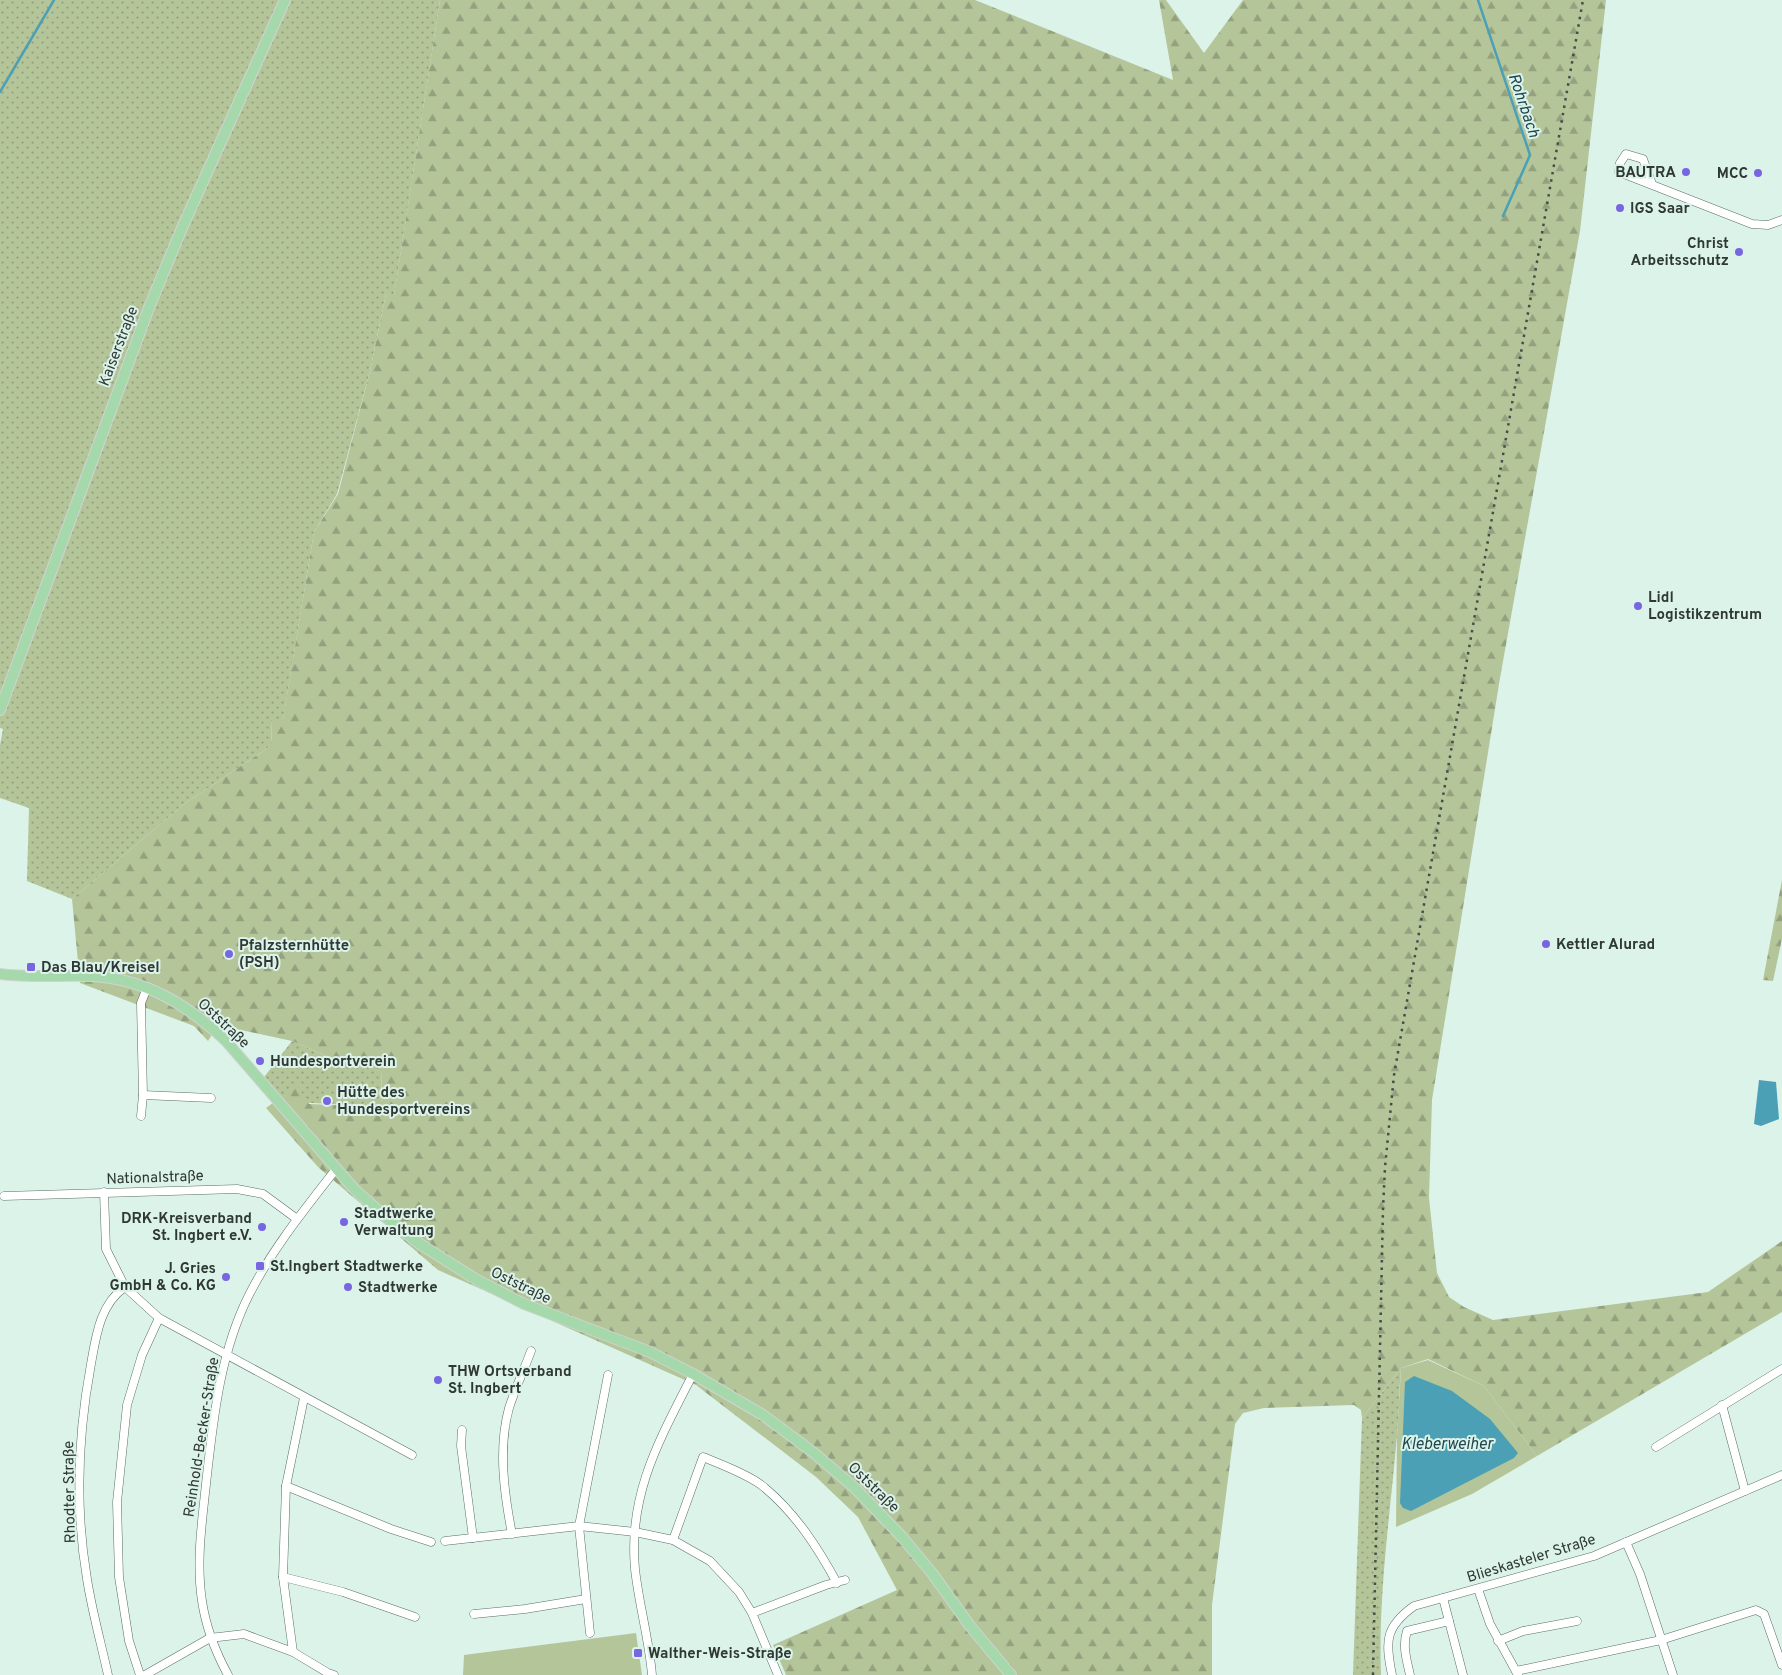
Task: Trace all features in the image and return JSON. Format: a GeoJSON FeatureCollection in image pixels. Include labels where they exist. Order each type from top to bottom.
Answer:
{"type":"FeatureCollection","features":[{"type":"Feature","properties":{"kind":"main road","name":"Kaiserstraße"},"geometry":{"type":"LineString","coordinates":[[0,710],[150,305],[182,228],[285,0]]}},
{"type":"Feature","properties":{"kind":"main road","name":"Oststraße"},"geometry":{"type":"LineString","coordinates":[[0,974],[42,977],[93,976],[115,979],[147,988],[203,1019],[226,1041],[336,1169],[368,1202],[396,1226],[448,1262],[500,1293],[547,1314],[642,1349],[693,1374],[763,1416],[814,1453],[855,1488],[902,1537],[932,1573],[970,1626],[1011,1675]]}},
{"type":"Feature","properties":{"kind":"street"},"geometry":{"type":"LineString","coordinates":[[1652,184],[1643,159],[1626,154],[1620,163],[1619,172],[1630,178],[1652,184],[1752,224],[1768,225],[1782,220]]}},
{"type":"Feature","properties":{"kind":"street"},"geometry":{"type":"LineString","coordinates":[[141,1116],[143,1095],[141,1003],[147,988]]}},
{"type":"Feature","properties":{"kind":"street"},"geometry":{"type":"LineString","coordinates":[[143,1095],[210,1098]]}},
{"type":"Feature","properties":{"kind":"street","name":"Reinhold-Becker-Straße"},"geometry":{"type":"LineString","coordinates":[[228,1675],[210,1638],[201,1599],[201,1530],[211,1442],[227,1354],[249,1293],[272,1254],[336,1169]]}},
{"type":"Feature","properties":{"kind":"street","name":"Nationalstraße"},"geometry":{"type":"LineString","coordinates":[[4,1196],[237,1189],[263,1194],[297,1219]]}},
{"type":"Feature","properties":{"kind":"street"},"geometry":{"type":"LineString","coordinates":[[104,1192],[106,1249],[125,1287],[159,1318],[412,1455]]}},
{"type":"Feature","properties":{"kind":"street","name":"Rhodter Straße"},"geometry":{"type":"LineString","coordinates":[[108,1675],[87,1578],[81,1519],[80,1458],[86,1390],[99,1324],[116,1294],[125,1287]]}},
{"type":"Feature","properties":{"kind":"street"},"geometry":{"type":"LineString","coordinates":[[140,1675],[129,1641],[119,1577],[117,1502],[127,1404],[142,1355],[159,1318]]}},
{"type":"Feature","properties":{"kind":"street"},"geometry":{"type":"LineString","coordinates":[[512,1534],[504,1494],[504,1437],[509,1408],[531,1351]]}},
{"type":"Feature","properties":{"kind":"street"},"geometry":{"type":"LineString","coordinates":[[1656,1447],[1782,1369]]}},
{"type":"Feature","properties":{"kind":"street"},"geometry":{"type":"LineString","coordinates":[[652,1675],[635,1567],[636,1512],[646,1471],[661,1436],[693,1374]]}},
{"type":"Feature","properties":{"kind":"street"},"geometry":{"type":"LineString","coordinates":[[590,1633],[579,1526],[608,1375]]}},
{"type":"Feature","properties":{"kind":"street"},"geometry":{"type":"LineString","coordinates":[[293,1652],[283,1578],[286,1486],[304,1398]]}},
{"type":"Feature","properties":{"kind":"street"},"geometry":{"type":"LineString","coordinates":[[1722,1405],[1745,1491]]}},
{"type":"Feature","properties":{"kind":"street"},"geometry":{"type":"LineString","coordinates":[[462,1430],[461,1446],[472,1538]]}},
{"type":"Feature","properties":{"kind":"street"},"geometry":{"type":"LineString","coordinates":[[673,1540],[703,1458],[726,1466],[764,1486],[797,1520],[841,1581],[752,1613]]}},
{"type":"Feature","properties":{"kind":"street","name":"Blieskasteler Straße"},"geometry":{"type":"LineString","coordinates":[[1392,1675],[1388,1641],[1391,1628],[1400,1617],[1414,1606],[1594,1556],[1782,1475]]}},
{"type":"Feature","properties":{"kind":"street"},"geometry":{"type":"LineString","coordinates":[[286,1486],[391,1529],[431,1542]]}},
{"type":"Feature","properties":{"kind":"street"},"geometry":{"type":"LineString","coordinates":[[445,1541],[579,1526],[635,1532],[673,1540],[710,1561],[739,1592],[752,1613],[778,1675]]}},
{"type":"Feature","properties":{"kind":"street"},"geometry":{"type":"LineString","coordinates":[[1626,1542],[1640,1574],[1673,1675]]}},
{"type":"Feature","properties":{"kind":"street"},"geometry":{"type":"LineString","coordinates":[[283,1578],[343,1592],[415,1617]]}},
{"type":"Feature","properties":{"kind":"street"},"geometry":{"type":"LineString","coordinates":[[1478,1589],[1482,1605],[1498,1641],[1517,1673],[1661,1640],[1756,1610],[1764,1614],[1782,1665]]}},
{"type":"Feature","properties":{"kind":"street"},"geometry":{"type":"LineString","coordinates":[[1443,1598],[1462,1675]]}},
{"type":"Feature","properties":{"kind":"street"},"geometry":{"type":"LineString","coordinates":[[474,1614],[525,1609],[586,1599]]}},
{"type":"Feature","properties":{"kind":"street"},"geometry":{"type":"LineString","coordinates":[[1410,1675],[1405,1652],[1407,1632],[1449,1621]]}},
{"type":"Feature","properties":{"kind":"street"},"geometry":{"type":"LineString","coordinates":[[1498,1641],[1524,1631],[1577,1621]]}},
{"type":"Feature","properties":{"kind":"street"},"geometry":{"type":"LineString","coordinates":[[145,1675],[210,1638],[244,1634],[293,1652],[334,1675]]}},
{"type":"Feature","properties":{"kind":"green space"},"geometry":{"type":"Polygon","coordinates":[[[0,0],[440,0],[394,296],[386,294],[370,371],[337,494],[314,532],[283,720],[271,721],[272,745],[183,805],[72,899],[27,881],[29,808],[0,798],[0,745],[3,729],[0,728],[0,0]]]}},
{"type":"Feature","properties":{"kind":"green space"},"geometry":{"type":"Polygon","coordinates":[[[440,0],[975,0],[1173,80],[1159,0],[1166,0],[1204,53],[1243,0],[1606,0],[1580,231],[1500,678],[1432,1100],[1429,1198],[1437,1273],[1449,1297],[1464,1307],[1493,1320],[1708,1292],[1782,1241],[1782,1312],[1537,1456],[1484,1386],[1428,1359],[1401,1368],[1362,1418],[1361,1410],[1354,1405],[1264,1408],[1243,1413],[1235,1424],[1212,1605],[1212,1675],[786,1675],[773,1645],[897,1590],[858,1517],[816,1477],[696,1385],[438,1270],[318,1167],[266,1108],[297,1085],[309,1104],[382,1107],[381,1066],[377,1059],[351,1060],[331,1058],[292,1041],[218,1025],[208,1041],[194,1026],[80,983],[72,899],[183,805],[272,745],[271,720],[283,719],[314,532],[338,494],[370,371],[386,294],[394,295],[440,0]]]}},
{"type":"Feature","properties":{"kind":"green space"},"geometry":{"type":"Polygon","coordinates":[[[1782,880],[1782,939],[1773,981],[1763,980],[1782,880]]]}},
{"type":"Feature","properties":{"kind":"green space"},"geometry":{"type":"Polygon","coordinates":[[[292,1041],[331,1058],[351,1060],[377,1058],[381,1066],[382,1107],[277,1101],[261,1081],[292,1041]]]}},
{"type":"Feature","properties":{"kind":"green space","name":"Kleberweiher"},"geometry":{"type":"Polygon","coordinates":[[[1428,1360],[1484,1386],[1537,1456],[1472,1494],[1396,1527],[1397,1436],[1401,1368],[1428,1360]]]}},
{"type":"Feature","properties":{"kind":"green space"},"geometry":{"type":"Polygon","coordinates":[[[1401,1368],[1397,1436],[1381,1615],[1381,1675],[1353,1675],[1362,1418],[1401,1368]]]}},
{"type":"Feature","properties":{"kind":"green space"},"geometry":{"type":"Polygon","coordinates":[[[636,1633],[642,1675],[463,1675],[464,1655],[636,1633]]]}},
{"type":"Feature","properties":{"kind":"water"},"geometry":{"type":"Polygon","coordinates":[[[1759,1080],[1776,1082],[1779,1119],[1761,1126],[1754,1124],[1759,1080]]]}},
{"type":"Feature","properties":{"kind":"water","name":"Kleberweiher"},"geometry":{"type":"Polygon","coordinates":[[[1414,1376],[1452,1391],[1490,1419],[1518,1453],[1514,1458],[1411,1511],[1403,1508],[1400,1503],[1405,1382],[1414,1376]]]}},
{"type":"Feature","properties":{"kind":"waterway","name":"Rohrbach"},"geometry":{"type":"LineString","coordinates":[[0,92],[54,0]]}},
{"type":"Feature","properties":{"kind":"waterway","name":"Rohrbach"},"geometry":{"type":"LineString","coordinates":[[1478,0],[1530,155],[1503,216]]}},
{"type":"Feature","properties":{"kind":"railway"},"geometry":{"type":"LineString","coordinates":[[1373,1675],[1383,1209],[1394,1075],[1583,0]]}},
{"type":"Feature","properties":{"kind":"place","name":"BAUTRA"},"geometry":{"type":"Point","coordinates":[1686,172]}},
{"type":"Feature","properties":{"kind":"place","name":"MCC"},"geometry":{"type":"Point","coordinates":[1758,173]}},
{"type":"Feature","properties":{"kind":"place","name":"IGS Saar"},"geometry":{"type":"Point","coordinates":[1620,208]}},
{"type":"Feature","properties":{"kind":"place","name":"Christ Arbeitsschutz"},"geometry":{"type":"Point","coordinates":[1739,252]}},
{"type":"Feature","properties":{"kind":"place","name":"Lidl Logistikzentrum"},"geometry":{"type":"Point","coordinates":[1638,606]}},
{"type":"Feature","properties":{"kind":"place","name":"Kettler Alurad"},"geometry":{"type":"Point","coordinates":[1546,944]}},
{"type":"Feature","properties":{"kind":"place","name":"Pfalzsternhütte (PSH)"},"geometry":{"type":"Point","coordinates":[229,954]}},
{"type":"Feature","properties":{"kind":"place","name":"Das Blau/Kreisel"},"geometry":{"type":"Point","coordinates":[31,967]}},
{"type":"Feature","properties":{"kind":"place","name":"Hundesportverein"},"geometry":{"type":"Point","coordinates":[260,1061]}},
{"type":"Feature","properties":{"kind":"place","name":"Hütte des Hundesportvereins"},"geometry":{"type":"Point","coordinates":[327,1101]}},
{"type":"Feature","properties":{"kind":"place","name":"Stadtwerke Verwaltung"},"geometry":{"type":"Point","coordinates":[344,1222]}},
{"type":"Feature","properties":{"kind":"place","name":"DRK-Kreisverband St. Ingbert e.V."},"geometry":{"type":"Point","coordinates":[262,1227]}},
{"type":"Feature","properties":{"kind":"place","name":"St.Ingbert Stadtwerke"},"geometry":{"type":"Point","coordinates":[260,1266]}},
{"type":"Feature","properties":{"kind":"place","name":"J. Gries GmbH & Co. KG"},"geometry":{"type":"Point","coordinates":[226,1277]}},
{"type":"Feature","properties":{"kind":"place","name":"Stadtwerke"},"geometry":{"type":"Point","coordinates":[348,1287]}},
{"type":"Feature","properties":{"kind":"place","name":"THW Ortsverband St. Ingbert"},"geometry":{"type":"Point","coordinates":[438,1380]}},
{"type":"Feature","properties":{"kind":"place","name":"Walther-Weis-Straße"},"geometry":{"type":"Point","coordinates":[638,1653]}}]}
